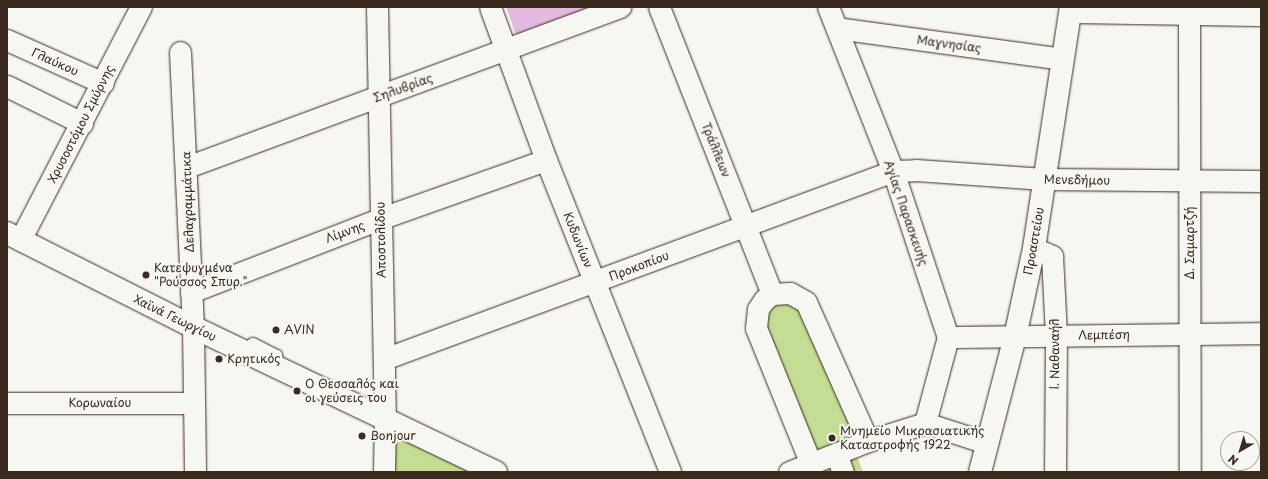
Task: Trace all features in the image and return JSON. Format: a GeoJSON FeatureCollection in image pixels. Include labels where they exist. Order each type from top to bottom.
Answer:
{"type":"FeatureCollection","features":[{"type":"Feature","properties":{"kind":"main road","name":"Προαστείου"},"geometry":{"type":"LineString","coordinates":[[980,472],[1015,337],[1034,248],[1070,9]]}},
{"type":"Feature","properties":{"kind":"main road","name":"Χαϊνά Γεωργίου"},"geometry":{"type":"LineString","coordinates":[[14,237],[193,327],[496,472]]}},
{"type":"Feature","properties":{"kind":"street","name":"Χρυσοστόμου Σμύρνης"},"geometry":{"type":"LineString","coordinates":[[14,237],[82,123],[141,7]]}},
{"type":"Feature","properties":{"kind":"street","name":"Αποστολίδου"},"geometry":{"type":"LineString","coordinates":[[377,7],[380,96],[379,219],[385,419],[384,472]]}},
{"type":"Feature","properties":{"kind":"street","name":"Κυδωνίων"},"geometry":{"type":"LineString","coordinates":[[490,7],[546,160],[670,472]]}},
{"type":"Feature","properties":{"kind":"street","name":"Σηλυβρίας"},"geometry":{"type":"LineString","coordinates":[[187,167],[620,7]]}},
{"type":"Feature","properties":{"kind":"street","name":"Τράλλεων"},"geometry":{"type":"LineString","coordinates":[[659,7],[772,294]]}},
{"type":"Feature","properties":{"kind":"street","name":"Αγίας Παρασκευής"},"geometry":{"type":"LineString","coordinates":[[828,7],[893,171],[948,337]]}},
{"type":"Feature","properties":{"kind":"street"},"geometry":{"type":"LineString","coordinates":[[1070,9],[1189,14],[1261,15]]}},
{"type":"Feature","properties":{"kind":"street","name":"Δ. Σαμαρτζή"},"geometry":{"type":"LineString","coordinates":[[1189,14],[1190,472]]}},
{"type":"Feature","properties":{"kind":"street","name":"Μαγνησίας"},"geometry":{"type":"LineString","coordinates":[[837,28],[1062,59]]}},
{"type":"Feature","properties":{"kind":"street","name":"Γλαύκου"},"geometry":{"type":"LineString","coordinates":[[7,40],[103,83]]}},
{"type":"Feature","properties":{"kind":"street","name":"Δελαγραμμάτικα"},"geometry":{"type":"LineString","coordinates":[[180,52],[187,167],[193,327],[195,472]]}},
{"type":"Feature","properties":{"kind":"street"},"geometry":{"type":"LineString","coordinates":[[7,86],[82,123]]}},
{"type":"Feature","properties":{"kind":"street","name":"Λίμνης"},"geometry":{"type":"LineString","coordinates":[[191,292],[379,219],[546,160]]}},
{"type":"Feature","properties":{"kind":"street","name":"Μενεδήμου"},"geometry":{"type":"LineString","coordinates":[[893,171],[916,170],[1044,180],[1261,181]]}},
{"type":"Feature","properties":{"kind":"street","name":"Προκοπίου"},"geometry":{"type":"LineString","coordinates":[[384,359],[893,171]]}},
{"type":"Feature","properties":{"kind":"street","name":"Ι. Ναθαναήλ"},"geometry":{"type":"LineString","coordinates":[[1034,248],[1052,256],[1056,336],[1055,472]]}},
{"type":"Feature","properties":{"kind":"street"},"geometry":{"type":"LineString","coordinates":[[811,464],[756,328],[758,309],[764,300],[772,294],[790,292],[806,302],[868,441]]}},
{"type":"Feature","properties":{"kind":"street","name":"Λεμπέση"},"geometry":{"type":"LineString","coordinates":[[948,337],[1261,333]]}},
{"type":"Feature","properties":{"kind":"street"},"geometry":{"type":"LineString","coordinates":[[925,423],[948,337]]}},
{"type":"Feature","properties":{"kind":"street","name":"Κορωναίου"},"geometry":{"type":"LineString","coordinates":[[7,403],[194,403]]}},
{"type":"Feature","properties":{"kind":"street"},"geometry":{"type":"LineString","coordinates":[[790,472],[811,464],[840,463],[868,441],[925,423],[987,443]]}},
{"type":"Feature","properties":{"kind":"lane"},"geometry":{"type":"LineString","coordinates":[[247,347],[253,343],[277,355],[279,365]]}},
{"type":"Feature","properties":{"kind":"green space"},"geometry":{"type":"Polygon","coordinates":[[[790,293],[868,441],[853,447],[863,472],[823,472],[758,309],[790,293]]]}},
{"type":"Feature","properties":{"kind":"green space"},"geometry":{"type":"Polygon","coordinates":[[[385,419],[496,472],[384,472],[385,419]]]}},
{"type":"Feature","properties":{"kind":"building"},"geometry":{"type":"Polygon","coordinates":[[[506,7],[593,7],[516,35],[506,7]]]}},
{"type":"Feature","properties":{"kind":"place","name":"Κατεψυγμένα \"Ρούσσος Σπυρ.\""},"geometry":{"type":"Point","coordinates":[146,275]}},
{"type":"Feature","properties":{"kind":"place","name":"AVIN"},"geometry":{"type":"Point","coordinates":[276,330]}},
{"type":"Feature","properties":{"kind":"place","name":"Κρητικός"},"geometry":{"type":"Point","coordinates":[219,359]}},
{"type":"Feature","properties":{"kind":"place","name":"Ο Θεσσαλός και οι γεύσεις του"},"geometry":{"type":"Point","coordinates":[297,391]}},
{"type":"Feature","properties":{"kind":"place","name":"Bonjour"},"geometry":{"type":"Point","coordinates":[362,436]}},
{"type":"Feature","properties":{"kind":"place","name":"Μνημείο Μικρασιατικής Καταστροφής 1922"},"geometry":{"type":"Point","coordinates":[832,438]}}]}
